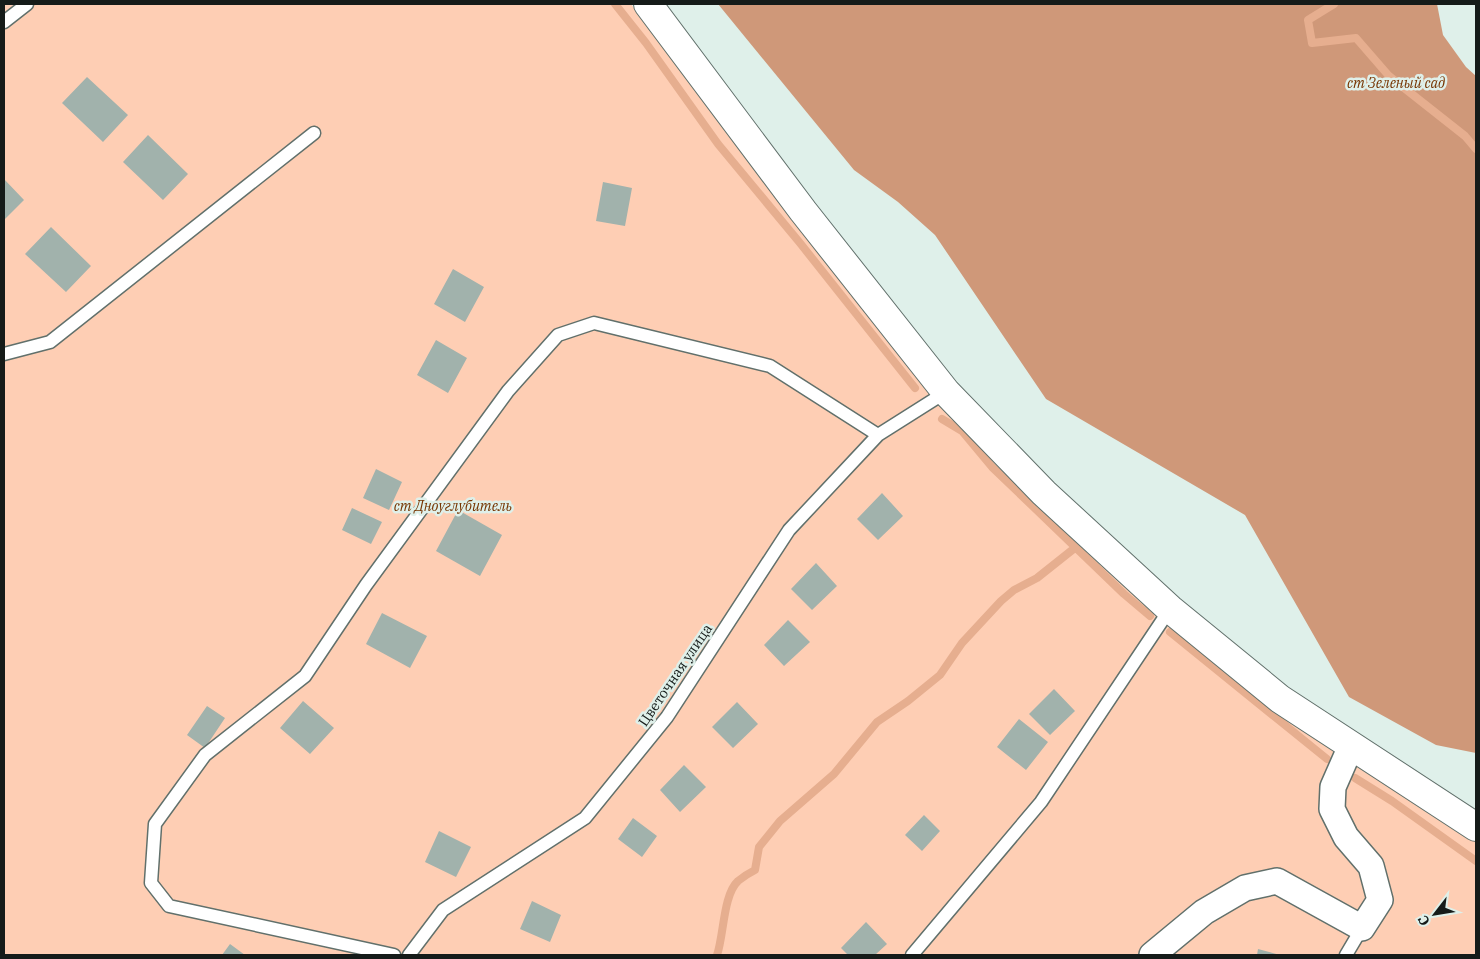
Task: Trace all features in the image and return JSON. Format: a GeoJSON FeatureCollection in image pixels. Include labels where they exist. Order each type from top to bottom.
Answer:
{"type":"FeatureCollection","features":[{"type":"Feature","properties":{"kind":"street"},"geometry":{"type":"LineString","coordinates":[[648,4],[803,211],[946,392],[1044,493],[1170,609],[1280,699],[1476,827]]}},
{"type":"Feature","properties":{"kind":"street"},"geometry":{"type":"LineString","coordinates":[[1152,955],[1212,907],[1245,888],[1277,881],[1362,928],[1380,900],[1376,883],[1371,866],[1346,837],[1332,809],[1333,787],[1352,746]]}},
{"type":"Feature","properties":{"kind":"lane"},"geometry":{"type":"LineString","coordinates":[[4,22],[27,4]]}},
{"type":"Feature","properties":{"kind":"lane"},"geometry":{"type":"LineString","coordinates":[[4,354],[50,342],[314,133]]}},
{"type":"Feature","properties":{"kind":"lane"},"geometry":{"type":"LineString","coordinates":[[394,955],[169,906],[151,883],[155,824],[205,755],[305,676],[366,585],[508,391],[558,335],[594,322],[770,366],[878,435]]}},
{"type":"Feature","properties":{"kind":"lane","name":"Цветочная улица"},"geometry":{"type":"LineString","coordinates":[[409,955],[443,910],[585,818],[667,717],[789,530],[878,435],[946,392]]}},
{"type":"Feature","properties":{"kind":"lane"},"geometry":{"type":"LineString","coordinates":[[912,955],[1041,802],[1170,609]]}},
{"type":"Feature","properties":{"kind":"lane"},"geometry":{"type":"LineString","coordinates":[[1346,955],[1362,928]]}},
{"type":"Feature","properties":{"kind":"green space","name":"ст Дноуглубитель"},"geometry":{"type":"Polygon","coordinates":[[[4,4],[631,4],[939,396],[1258,690],[1476,831],[1476,955],[4,955],[4,4]]]}},
{"type":"Feature","properties":{"kind":"green space","name":"ст Зеленый сад"},"geometry":{"type":"Polygon","coordinates":[[[718,4],[1437,4],[1443,35],[1466,67],[1476,76],[1476,753],[1436,745],[1349,697],[1245,515],[1046,399],[935,235],[898,202],[854,170],[718,4]]]}},
{"type":"Feature","properties":{"kind":"building"},"geometry":{"type":"Polygon","coordinates":[[[87,77],[128,115],[103,142],[62,103],[87,77]]]}},
{"type":"Feature","properties":{"kind":"building"},"geometry":{"type":"Polygon","coordinates":[[[148,135],[188,174],[163,200],[123,162],[148,135]]]}},
{"type":"Feature","properties":{"kind":"building"},"geometry":{"type":"Polygon","coordinates":[[[4,179],[24,200],[4,220],[4,179]]]}},
{"type":"Feature","properties":{"kind":"building"},"geometry":{"type":"Polygon","coordinates":[[[603,182],[632,188],[625,226],[596,221],[603,182]]]}},
{"type":"Feature","properties":{"kind":"building"},"geometry":{"type":"Polygon","coordinates":[[[51,227],[91,266],[66,292],[25,254],[51,227]]]}},
{"type":"Feature","properties":{"kind":"building"},"geometry":{"type":"Polygon","coordinates":[[[453,269],[484,287],[465,322],[434,304],[453,269]]]}},
{"type":"Feature","properties":{"kind":"building"},"geometry":{"type":"Polygon","coordinates":[[[436,340],[467,358],[448,393],[417,375],[436,340]]]}},
{"type":"Feature","properties":{"kind":"building"},"geometry":{"type":"Polygon","coordinates":[[[376,469],[402,482],[389,510],[363,498],[376,469]]]}},
{"type":"Feature","properties":{"kind":"building"},"geometry":{"type":"Polygon","coordinates":[[[882,493],[903,516],[878,540],[857,519],[882,493]]]}},
{"type":"Feature","properties":{"kind":"building"},"geometry":{"type":"Polygon","coordinates":[[[352,508],[382,522],[371,544],[342,530],[352,508]]]}},
{"type":"Feature","properties":{"kind":"building"},"geometry":{"type":"Polygon","coordinates":[[[458,510],[502,535],[480,576],[436,551],[458,510]]]}},
{"type":"Feature","properties":{"kind":"building"},"geometry":{"type":"Polygon","coordinates":[[[816,563],[837,586],[812,610],[791,589],[816,563]]]}},
{"type":"Feature","properties":{"kind":"building"},"geometry":{"type":"Polygon","coordinates":[[[382,613],[427,636],[410,668],[366,644],[382,613]]]}},
{"type":"Feature","properties":{"kind":"building"},"geometry":{"type":"Polygon","coordinates":[[[788,620],[810,642],[784,666],[764,645],[788,620]]]}},
{"type":"Feature","properties":{"kind":"building"},"geometry":{"type":"Polygon","coordinates":[[[1054,689],[1075,711],[1050,735],[1029,714],[1054,689]]]}},
{"type":"Feature","properties":{"kind":"building"},"geometry":{"type":"Polygon","coordinates":[[[303,701],[334,728],[310,754],[280,728],[303,701]]]}},
{"type":"Feature","properties":{"kind":"building"},"geometry":{"type":"Polygon","coordinates":[[[737,702],[758,724],[733,748],[712,727],[737,702]]]}},
{"type":"Feature","properties":{"kind":"building"},"geometry":{"type":"Polygon","coordinates":[[[207,706],[225,718],[205,748],[187,735],[207,706]]]}},
{"type":"Feature","properties":{"kind":"building"},"geometry":{"type":"Polygon","coordinates":[[[1019,719],[1048,742],[1026,770],[997,747],[1019,719]]]}},
{"type":"Feature","properties":{"kind":"building"},"geometry":{"type":"Polygon","coordinates":[[[684,765],[706,787],[680,812],[660,790],[684,765]]]}},
{"type":"Feature","properties":{"kind":"building"},"geometry":{"type":"Polygon","coordinates":[[[924,815],[940,831],[922,851],[905,835],[924,815]]]}},
{"type":"Feature","properties":{"kind":"building"},"geometry":{"type":"Polygon","coordinates":[[[633,818],[657,836],[642,857],[618,839],[633,818]]]}},
{"type":"Feature","properties":{"kind":"building"},"geometry":{"type":"Polygon","coordinates":[[[439,831],[471,847],[456,877],[425,862],[439,831]]]}},
{"type":"Feature","properties":{"kind":"building"},"geometry":{"type":"Polygon","coordinates":[[[532,901],[561,915],[550,942],[520,929],[532,901]]]}},
{"type":"Feature","properties":{"kind":"building"},"geometry":{"type":"Polygon","coordinates":[[[866,922],[887,944],[875,955],[848,955],[841,948],[866,922]]]}},
{"type":"Feature","properties":{"kind":"building"},"geometry":{"type":"Polygon","coordinates":[[[230,944],[245,955],[222,955],[230,944]]]}},
{"type":"Feature","properties":{"kind":"building"},"geometry":{"type":"Polygon","coordinates":[[[1258,949],[1280,955],[1257,955],[1258,949]]]}},
{"type":"Feature","properties":{"kind":"waterway"},"geometry":{"type":"LineString","coordinates":[[615,4],[646,43],[718,144],[800,243],[915,388]]}},
{"type":"Feature","properties":{"kind":"waterway"},"geometry":{"type":"LineString","coordinates":[[1334,4],[1308,20],[1312,43],[1356,38],[1389,76],[1465,136],[1476,149]]}},
{"type":"Feature","properties":{"kind":"waterway"},"geometry":{"type":"LineString","coordinates":[[942,419],[962,431],[992,467],[1124,594],[1150,616]]}},
{"type":"Feature","properties":{"kind":"waterway"},"geometry":{"type":"LineString","coordinates":[[717,955],[729,896],[733,887],[738,881],[755,870],[759,847],[780,821],[834,774],[877,722],[908,701],[940,675],[962,643],[1001,601],[1014,590],[1037,578],[1076,547]]}},
{"type":"Feature","properties":{"kind":"waterway"},"geometry":{"type":"LineString","coordinates":[[1170,632],[1327,759]]}},
{"type":"Feature","properties":{"kind":"waterway"},"geometry":{"type":"LineString","coordinates":[[1355,778],[1392,801],[1476,861]]}}]}
